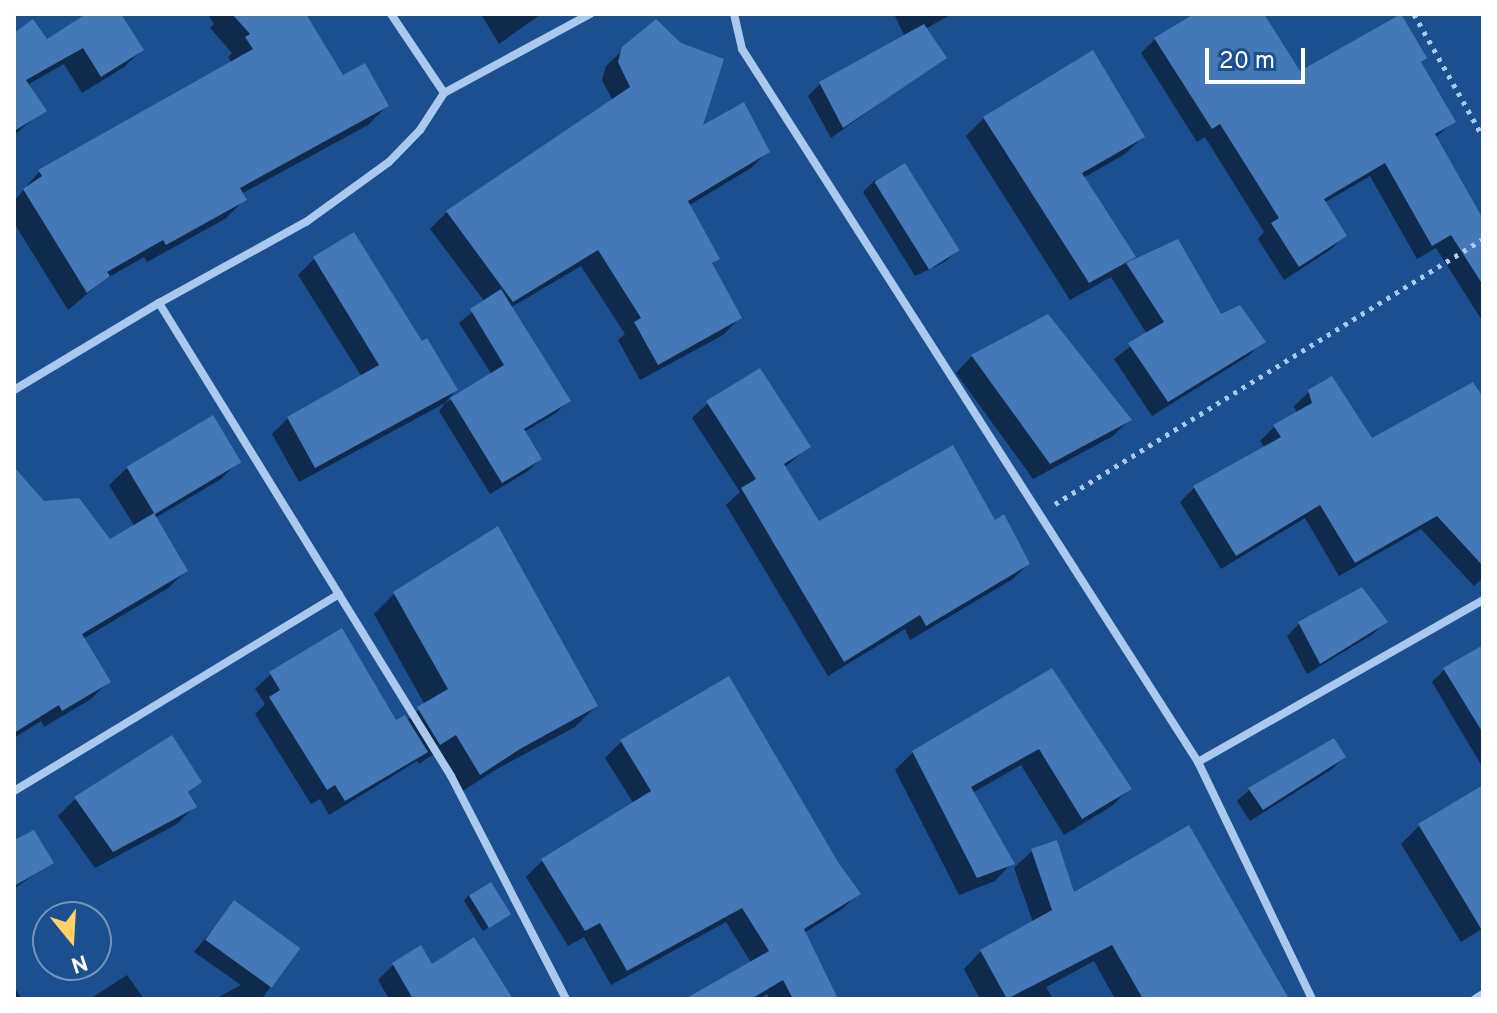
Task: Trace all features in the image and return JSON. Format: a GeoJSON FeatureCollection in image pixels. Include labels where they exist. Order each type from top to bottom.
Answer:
{"type":"FeatureCollection","features":[{"type":"Feature","properties":{"kind":"street"},"geometry":{"type":"LineString","coordinates":[[391,14],[444,93]]}},
{"type":"Feature","properties":{"kind":"street"},"geometry":{"type":"LineString","coordinates":[[14,390],[159,303],[306,222],[389,162],[420,130],[444,93],[590,14]]}},
{"type":"Feature","properties":{"kind":"street"},"geometry":{"type":"LineString","coordinates":[[734,14],[742,49],[1198,762],[1312,999]]}},
{"type":"Feature","properties":{"kind":"street"},"geometry":{"type":"LineString","coordinates":[[159,303],[451,776],[566,999]]}},
{"type":"Feature","properties":{"kind":"street"},"geometry":{"type":"LineString","coordinates":[[14,791],[339,594]]}},
{"type":"Feature","properties":{"kind":"street"},"geometry":{"type":"LineString","coordinates":[[1198,762],[1483,600]]}},
{"type":"Feature","properties":{"kind":"street"},"geometry":{"type":"LineString","coordinates":[[1475,999],[1483,994]]}},
{"type":"Feature","properties":{"kind":"path"},"geometry":{"type":"LineString","coordinates":[[1414,14],[1483,137]]}},
{"type":"Feature","properties":{"kind":"path"},"geometry":{"type":"LineString","coordinates":[[1039,514],[1483,239]]}},
{"type":"Feature","properties":{"kind":"building"},"geometry":{"type":"Polygon","coordinates":[[[86,14],[121,14],[144,50],[101,77],[83,48],[26,80],[47,111],[14,131],[14,33],[33,19],[47,39],[86,14]]]}},
{"type":"Feature","properties":{"kind":"building"},"geometry":{"type":"Polygon","coordinates":[[[232,14],[306,14],[343,75],[365,63],[389,106],[240,188],[247,200],[166,245],[163,240],[107,272],[110,276],[87,293],[23,189],[42,176],[38,170],[253,49],[245,37],[250,34],[232,14]]]}},
{"type":"Feature","properties":{"kind":"building"},"geometry":{"type":"Polygon","coordinates":[[[1194,14],[1264,14],[1300,71],[1401,14],[1427,58],[1421,62],[1456,122],[1435,134],[1483,219],[1483,285],[1451,235],[1432,246],[1385,163],[1324,199],[1347,236],[1299,267],[1271,223],[1279,218],[1220,124],[1212,129],[1154,38],[1194,14]]]}},
{"type":"Feature","properties":{"kind":"building"},"geometry":{"type":"Polygon","coordinates":[[[656,19],[681,43],[724,59],[703,125],[744,102],[770,152],[688,201],[720,259],[712,263],[742,318],[658,365],[634,322],[641,318],[598,250],[513,302],[446,211],[630,87],[618,62],[622,47],[656,19]]]}},
{"type":"Feature","properties":{"kind":"building"},"geometry":{"type":"Polygon","coordinates":[[[924,24],[947,58],[843,128],[819,82],[924,24]]]}},
{"type":"Feature","properties":{"kind":"building"},"geometry":{"type":"Polygon","coordinates":[[[1093,50],[1145,137],[1082,173],[1136,257],[1089,283],[983,117],[1093,50]]]}},
{"type":"Feature","properties":{"kind":"building"},"geometry":{"type":"Polygon","coordinates":[[[905,163],[960,250],[929,269],[874,182],[905,163]]]}},
{"type":"Feature","properties":{"kind":"building"},"geometry":{"type":"Polygon","coordinates":[[[354,232],[422,341],[427,338],[458,390],[315,468],[287,417],[379,365],[313,257],[354,232]]]}},
{"type":"Feature","properties":{"kind":"building"},"geometry":{"type":"Polygon","coordinates":[[[1178,239],[1221,314],[1240,305],[1266,342],[1168,402],[1128,343],[1164,322],[1126,263],[1178,239]]]}},
{"type":"Feature","properties":{"kind":"building"},"geometry":{"type":"Polygon","coordinates":[[[501,289],[571,401],[524,429],[542,459],[502,483],[450,398],[504,365],[470,309],[501,289]]]}},
{"type":"Feature","properties":{"kind":"building"},"geometry":{"type":"Polygon","coordinates":[[[1048,314],[1132,420],[1050,464],[971,355],[1048,314]]]}},
{"type":"Feature","properties":{"kind":"building"},"geometry":{"type":"Polygon","coordinates":[[[760,368],[811,447],[784,464],[819,521],[953,445],[995,520],[1004,514],[1030,564],[926,626],[920,615],[844,662],[741,488],[756,479],[706,401],[760,368]]]}},
{"type":"Feature","properties":{"kind":"building"},"geometry":{"type":"Polygon","coordinates":[[[1332,376],[1372,438],[1473,382],[1483,397],[1483,566],[1437,516],[1355,563],[1320,505],[1236,556],[1193,486],[1281,437],[1273,425],[1312,403],[1308,390],[1332,376]]]}},
{"type":"Feature","properties":{"kind":"building"},"geometry":{"type":"Polygon","coordinates":[[[213,415],[241,462],[155,514],[126,467],[213,415]]]}},
{"type":"Feature","properties":{"kind":"building"},"geometry":{"type":"Polygon","coordinates":[[[14,467],[44,501],[79,498],[110,539],[154,513],[188,571],[82,634],[111,682],[62,711],[59,705],[14,733],[14,467]]]}},
{"type":"Feature","properties":{"kind":"building"},"geometry":{"type":"Polygon","coordinates":[[[498,526],[598,706],[480,775],[456,735],[440,745],[417,707],[448,689],[393,592],[498,526]]]}},
{"type":"Feature","properties":{"kind":"building"},"geometry":{"type":"Polygon","coordinates":[[[1362,587],[1388,622],[1320,664],[1298,622],[1362,587]]]}},
{"type":"Feature","properties":{"kind":"building"},"geometry":{"type":"Polygon","coordinates":[[[342,628],[396,720],[405,715],[428,752],[345,801],[335,785],[327,790],[269,697],[280,690],[269,672],[342,628]]]}},
{"type":"Feature","properties":{"kind":"building"},"geometry":{"type":"Polygon","coordinates":[[[1483,645],[1483,733],[1443,668],[1483,645]]]}},
{"type":"Feature","properties":{"kind":"building"},"geometry":{"type":"Polygon","coordinates":[[[1052,668],[1132,789],[1082,819],[1039,749],[971,787],[1015,864],[977,878],[912,751],[1052,668]]]}},
{"type":"Feature","properties":{"kind":"building"},"geometry":{"type":"Polygon","coordinates":[[[729,676],[838,862],[861,894],[804,929],[838,999],[793,999],[783,980],[751,999],[685,999],[769,951],[742,908],[627,971],[600,923],[585,931],[541,859],[651,791],[620,740],[729,676]]]}},
{"type":"Feature","properties":{"kind":"building"},"geometry":{"type":"Polygon","coordinates":[[[172,735],[202,782],[188,792],[197,807],[113,852],[74,797],[172,735]]]}},
{"type":"Feature","properties":{"kind":"building"},"geometry":{"type":"Polygon","coordinates":[[[1334,738],[1346,757],[1263,810],[1248,788],[1334,738]]]}},
{"type":"Feature","properties":{"kind":"building"},"geometry":{"type":"Polygon","coordinates":[[[1483,785],[1483,932],[1418,824],[1483,785]]]}},
{"type":"Feature","properties":{"kind":"building"},"geometry":{"type":"Polygon","coordinates":[[[1189,825],[1289,999],[1143,999],[1112,945],[1007,999],[980,950],[1052,910],[1031,849],[1057,840],[1074,892],[1189,825]]]}},
{"type":"Feature","properties":{"kind":"building"},"geometry":{"type":"Polygon","coordinates":[[[34,830],[54,863],[14,886],[14,840],[34,830]]]}},
{"type":"Feature","properties":{"kind":"building"},"geometry":{"type":"Polygon","coordinates":[[[491,882],[511,914],[489,928],[469,896],[491,882]]]}},
{"type":"Feature","properties":{"kind":"building"},"geometry":{"type":"Polygon","coordinates":[[[234,900],[300,948],[272,988],[205,940],[234,900]]]}},
{"type":"Feature","properties":{"kind":"building"},"geometry":{"type":"Polygon","coordinates":[[[474,937],[513,999],[413,999],[392,963],[421,945],[432,964],[474,937]]]}}]}
